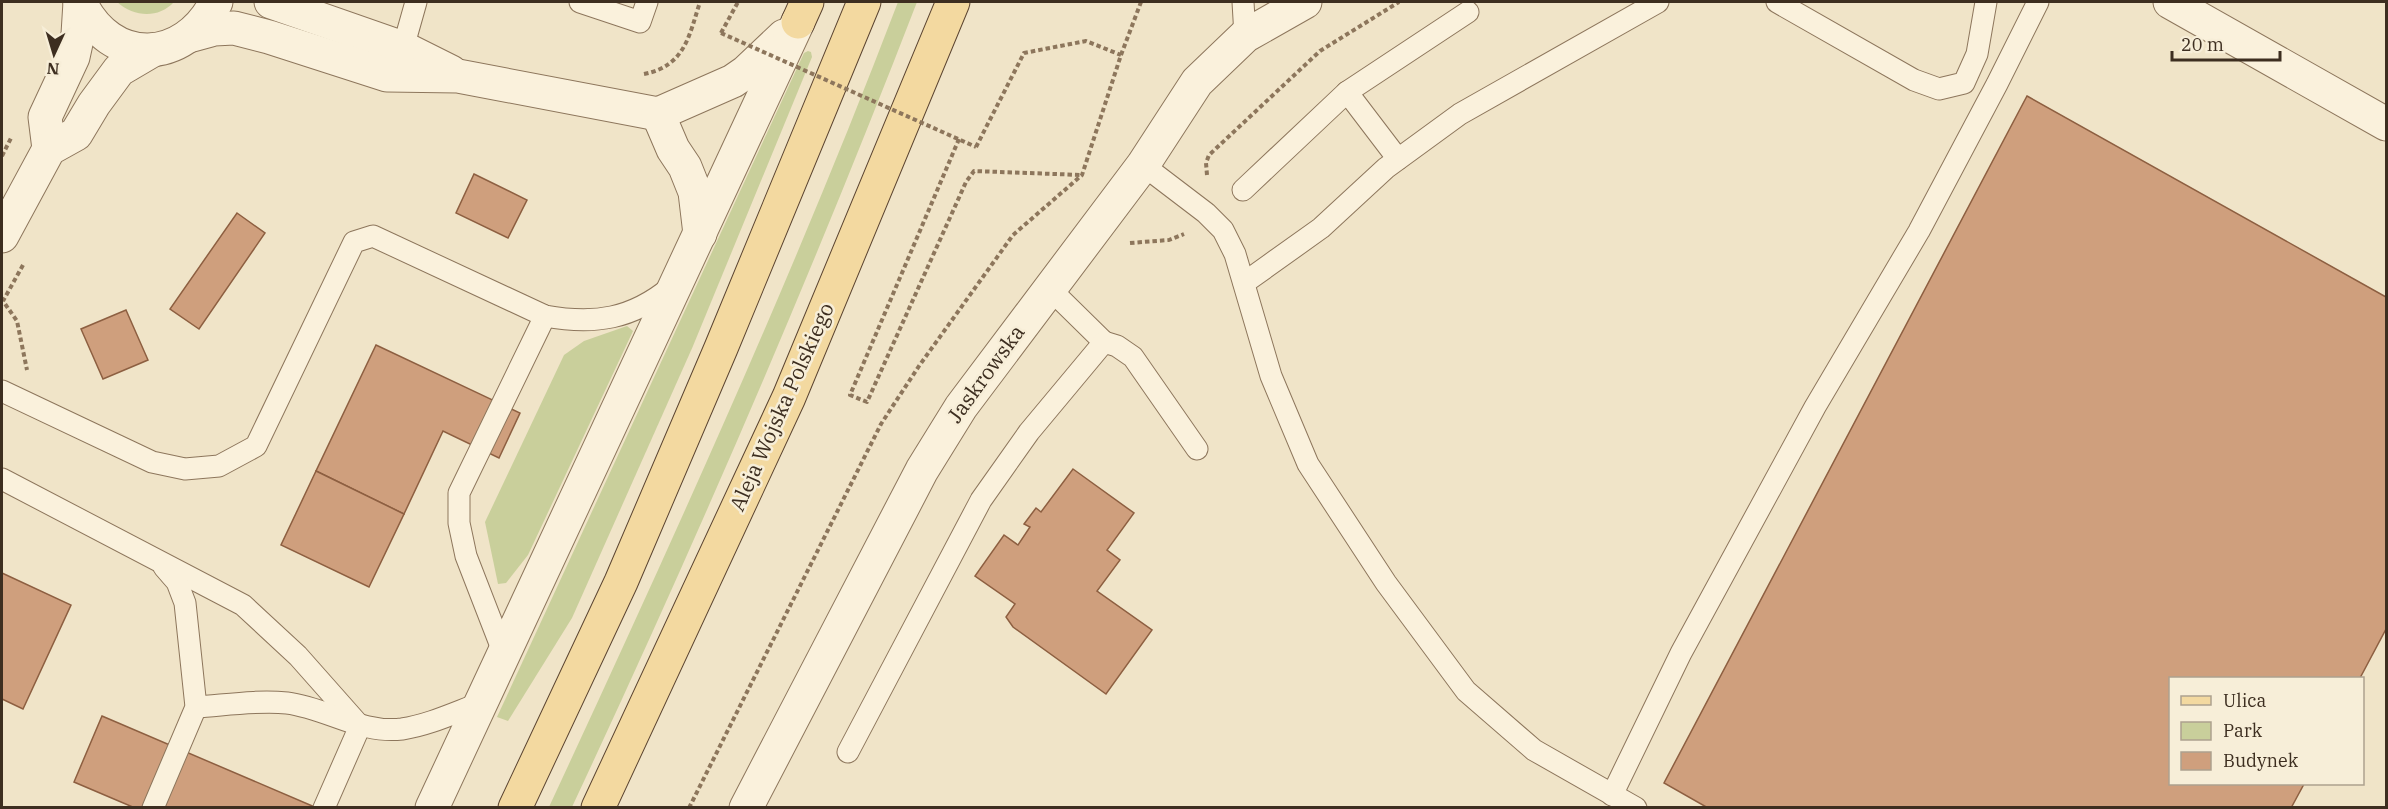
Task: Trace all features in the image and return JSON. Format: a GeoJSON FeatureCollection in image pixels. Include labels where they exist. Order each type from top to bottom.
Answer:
{"type":"FeatureCollection","features":[{"type":"Feature","properties":{"kind":"main road"},"geometry":{"type":"LineString","coordinates":[[515,807],[621,582],[722,348],[864,2]]}},
{"type":"Feature","properties":{"kind":"main road","name":"Aleja Wojska Polskiego"},"geometry":{"type":"LineString","coordinates":[[598,807],[789,397],[953,2]]}},
{"type":"Feature","properties":{"kind":"street"},"geometry":{"type":"LineString","coordinates":[[80,2],[88,18],[101,33],[134,49],[153,50],[174,45],[192,35],[234,28],[387,75],[458,76],[657,114],[733,81],[746,72],[803,12]]}},
{"type":"Feature","properties":{"kind":"street"},"geometry":{"type":"LineString","coordinates":[[49,149],[45,117],[73,57],[78,34],[80,2]]}},
{"type":"Feature","properties":{"kind":"street"},"geometry":{"type":"LineString","coordinates":[[192,35],[206,20],[216,2]]}},
{"type":"Feature","properties":{"kind":"street"},"geometry":{"type":"LineString","coordinates":[[271,2],[403,48],[458,76]]}},
{"type":"Feature","properties":{"kind":"street","name":"Jaskrowska"},"geometry":{"type":"LineString","coordinates":[[746,807],[922,470],[961,407],[1143,165],[1197,82],[1245,36],[1305,2]]}},
{"type":"Feature","properties":{"kind":"street"},"geometry":{"type":"LineString","coordinates":[[2170,2],[2386,124]]}},
{"type":"Feature","properties":{"kind":"street"},"geometry":{"type":"LineString","coordinates":[[432,807],[803,12]]}},
{"type":"Feature","properties":{"kind":"street"},"geometry":{"type":"LineString","coordinates":[[2,236],[49,149],[76,134],[119,70],[153,50]]}},
{"type":"Feature","properties":{"kind":"street"},"geometry":{"type":"LineString","coordinates":[[657,114],[673,149],[685,167],[695,192],[700,234]]}},
{"type":"Feature","properties":{"kind":"lane"},"geometry":{"type":"LineString","coordinates":[[403,48],[416,2]]}},
{"type":"Feature","properties":{"kind":"lane"},"geometry":{"type":"LineString","coordinates":[[580,2],[640,22],[646,2]]}},
{"type":"Feature","properties":{"kind":"lane"},"geometry":{"type":"LineString","coordinates":[[1243,2],[1245,36]]}},
{"type":"Feature","properties":{"kind":"lane"},"geometry":{"type":"LineString","coordinates":[[1244,283],[1321,228],[1392,163],[1460,114],[1658,2]]}},
{"type":"Feature","properties":{"kind":"lane"},"geometry":{"type":"LineString","coordinates":[[1777,2],[1914,80],[1939,89],[1964,83],[1977,54],[1986,2]]}},
{"type":"Feature","properties":{"kind":"lane"},"geometry":{"type":"LineString","coordinates":[[1612,795],[1681,653],[1815,407],[1919,231],[2038,2]]}},
{"type":"Feature","properties":{"kind":"lane"},"geometry":{"type":"LineString","coordinates":[[1243,190],[1347,92],[1468,12]]}},
{"type":"Feature","properties":{"kind":"lane"},"geometry":{"type":"LineString","coordinates":[[1347,92],[1392,163]]}},
{"type":"Feature","properties":{"kind":"lane"},"geometry":{"type":"LineString","coordinates":[[1143,165],[1206,213],[1223,230],[1235,254],[1271,376],[1308,464],[1386,583],[1466,691],[1534,750],[1636,807]]}},
{"type":"Feature","properties":{"kind":"lane"},"geometry":{"type":"LineString","coordinates":[[2,391],[152,462],[185,469],[219,466],[256,446],[354,242],[372,236],[545,316],[572,321],[602,320],[652,303],[676,283]]}},
{"type":"Feature","properties":{"kind":"lane"},"geometry":{"type":"LineString","coordinates":[[1049,288],[1104,342],[1117,346],[1133,357],[1197,449]]}},
{"type":"Feature","properties":{"kind":"lane"},"geometry":{"type":"LineString","coordinates":[[504,654],[466,556],[459,523],[459,494],[545,316]]}},
{"type":"Feature","properties":{"kind":"lane"},"geometry":{"type":"LineString","coordinates":[[848,752],[981,500],[1029,432],[1104,342]]}},
{"type":"Feature","properties":{"kind":"lane"},"geometry":{"type":"LineString","coordinates":[[2,479],[243,605],[298,656],[360,726]]}},
{"type":"Feature","properties":{"kind":"lane"},"geometry":{"type":"LineString","coordinates":[[153,807],[196,707],[185,603],[177,582],[162,564]]}},
{"type":"Feature","properties":{"kind":"lane"},"geometry":{"type":"LineString","coordinates":[[196,707],[257,702],[287,703],[317,709],[360,726],[402,729],[481,703]]}},
{"type":"Feature","properties":{"kind":"lane"},"geometry":{"type":"LineString","coordinates":[[324,807],[360,726]]}},
{"type":"Feature","properties":{"kind":"path"},"geometry":{"type":"LineString","coordinates":[[635,74],[651,73],[672,62],[688,40],[700,2]]}},
{"type":"Feature","properties":{"kind":"path"},"geometry":{"type":"LineString","coordinates":[[738,2],[721,33],[976,147],[1024,53],[1086,41],[1121,55]]}},
{"type":"Feature","properties":{"kind":"path"},"geometry":{"type":"LineString","coordinates":[[689,807],[881,424],[919,366],[1013,235],[1082,175],[1121,55],[1141,2]]}},
{"type":"Feature","properties":{"kind":"path"},"geometry":{"type":"LineString","coordinates":[[959,139],[850,395],[867,402],[966,182],[974,171],[1082,175]]}},
{"type":"Feature","properties":{"kind":"path"},"geometry":{"type":"LineString","coordinates":[[26,259],[3,301],[17,321],[28,372]]}},
{"type":"Feature","properties":{"kind":"green space"},"geometry":{"type":"Polygon","coordinates":[[[117,2],[174,2],[161,11],[146,14],[131,11],[117,2]]]}},
{"type":"Feature","properties":{"kind":"green space"},"geometry":{"type":"Polygon","coordinates":[[[898,2],[917,2],[752,407],[572,807],[549,807],[731,408],[817,206],[898,2]]]}},
{"type":"Feature","properties":{"kind":"green space"},"geometry":{"type":"Polygon","coordinates":[[[811,52],[812,57],[693,346],[572,618],[508,721],[497,717],[804,53],[811,52]]]}},
{"type":"Feature","properties":{"kind":"green space"},"geometry":{"type":"Polygon","coordinates":[[[627,326],[633,331],[528,555],[506,583],[498,584],[485,522],[564,355],[584,341],[627,326]]]}},
{"type":"Feature","properties":{"kind":"building"},"geometry":{"type":"Polygon","coordinates":[[[2027,96],[2386,297],[2386,629],[2361,677],[2169,677],[2169,785],[2303,785],[2291,808],[1708,808],[1664,783],[2027,96]]]}},
{"type":"Feature","properties":{"kind":"building"},"geometry":{"type":"Polygon","coordinates":[[[474,174],[527,200],[508,238],[456,213],[474,174]]]}},
{"type":"Feature","properties":{"kind":"building"},"geometry":{"type":"Polygon","coordinates":[[[237,213],[265,233],[199,329],[170,309],[237,213]]]}},
{"type":"Feature","properties":{"kind":"building"},"geometry":{"type":"Polygon","coordinates":[[[126,310],[148,360],[103,379],[81,329],[126,310]]]}},
{"type":"Feature","properties":{"kind":"building"},"geometry":{"type":"Polygon","coordinates":[[[376,345],[520,413],[499,458],[443,431],[404,514],[316,471],[376,345]]]}},
{"type":"Feature","properties":{"kind":"building"},"geometry":{"type":"Polygon","coordinates":[[[1073,469],[1134,513],[1107,550],[1120,560],[1097,591],[1152,630],[1106,694],[1013,627],[1006,617],[1015,604],[975,576],[1004,535],[1018,545],[1030,527],[1024,524],[1036,508],[1041,512],[1073,469]]]}},
{"type":"Feature","properties":{"kind":"building"},"geometry":{"type":"Polygon","coordinates":[[[316,471],[404,514],[369,587],[281,545],[316,471]]]}},
{"type":"Feature","properties":{"kind":"building"},"geometry":{"type":"Polygon","coordinates":[[[2,573],[71,605],[23,709],[2,699],[2,573]]]}},
{"type":"Feature","properties":{"kind":"building"},"geometry":{"type":"Polygon","coordinates":[[[102,716],[317,808],[135,808],[74,782],[102,716]]]}}]}
